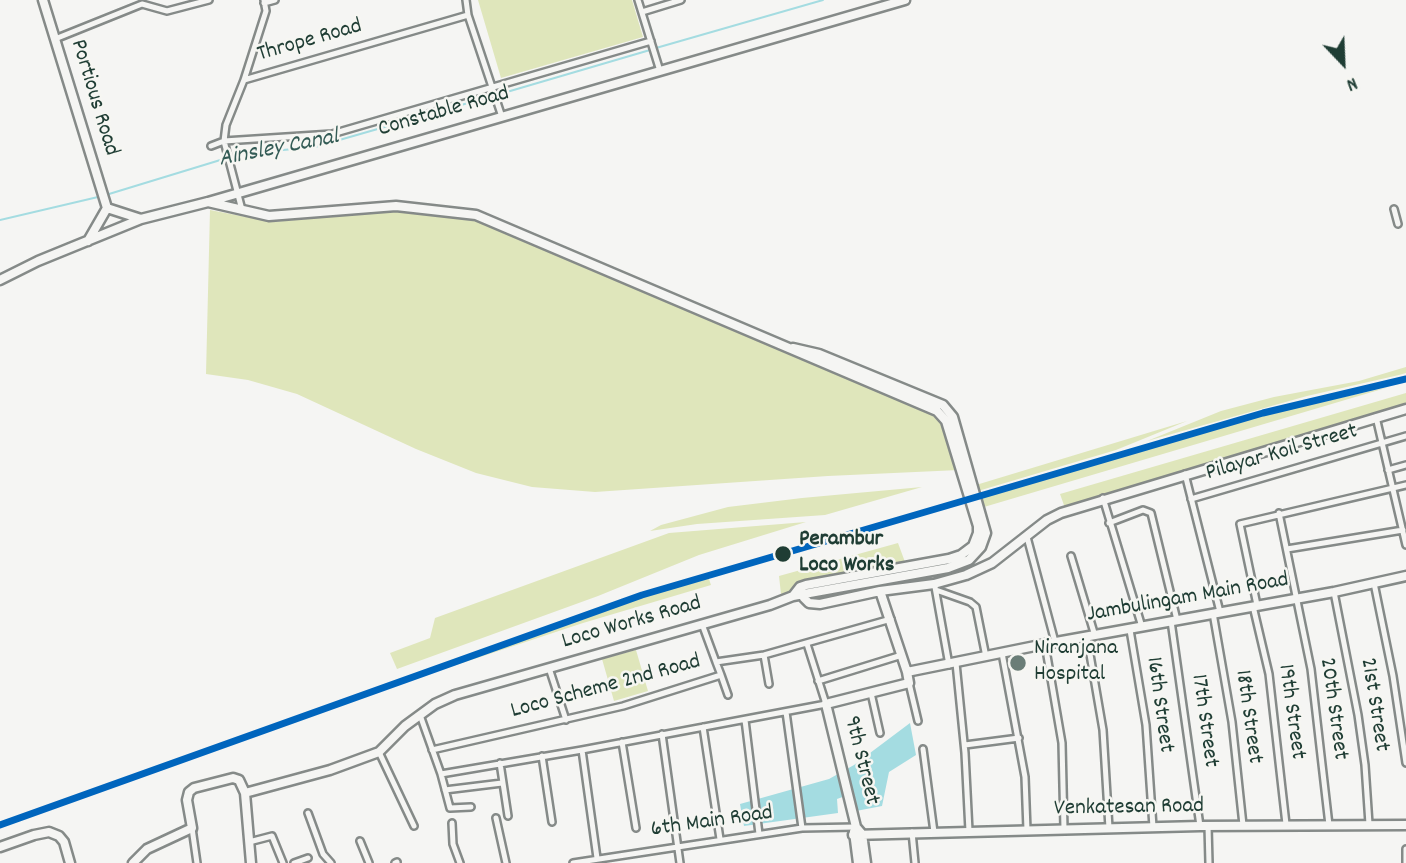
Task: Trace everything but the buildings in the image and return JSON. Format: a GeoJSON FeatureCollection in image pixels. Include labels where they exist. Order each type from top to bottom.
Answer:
{"type":"FeatureCollection","features":[{"type":"Feature","properties":{"kind":"street","name":"Portious Road"},"geometry":{"type":"LineString","coordinates":[[43,0],[107,208]]}},
{"type":"Feature","properties":{"kind":"street"},"geometry":{"type":"LineString","coordinates":[[55,39],[142,2],[167,11],[209,0]]}},
{"type":"Feature","properties":{"kind":"street"},"geometry":{"type":"LineString","coordinates":[[242,210],[224,141],[226,125],[266,11],[264,1],[275,0]]}},
{"type":"Feature","properties":{"kind":"street"},"geometry":{"type":"LineString","coordinates":[[466,0],[468,15],[502,117]]}},
{"type":"Feature","properties":{"kind":"street"},"geometry":{"type":"LineString","coordinates":[[638,0],[660,71]]}},
{"type":"Feature","properties":{"kind":"street"},"geometry":{"type":"LineString","coordinates":[[642,12],[681,0]]}},
{"type":"Feature","properties":{"kind":"street","name":"Constable Road"},"geometry":{"type":"LineString","coordinates":[[0,280],[38,261],[141,219],[208,202],[905,0]]}},
{"type":"Feature","properties":{"kind":"street","name":"Thrope Road"},"geometry":{"type":"LineString","coordinates":[[244,80],[468,15]]}},
{"type":"Feature","properties":{"kind":"street"},"geometry":{"type":"LineString","coordinates":[[211,146],[224,141],[332,134],[492,88],[652,47]]}},
{"type":"Feature","properties":{"kind":"street"},"geometry":{"type":"LineString","coordinates":[[208,202],[269,216],[396,206],[476,215],[793,348],[819,354],[943,405],[953,417],[982,533]]}},
{"type":"Feature","properties":{"kind":"street"},"geometry":{"type":"LineString","coordinates":[[88,241],[107,208],[141,219]]}},
{"type":"Feature","properties":{"kind":"street"},"geometry":{"type":"LineString","coordinates":[[1394,209],[1398,223]]}},
{"type":"Feature","properties":{"kind":"street"},"geometry":{"type":"LineString","coordinates":[[793,348],[796,352],[937,411],[944,417],[982,533]]}},
{"type":"Feature","properties":{"kind":"street"},"geometry":{"type":"LineString","coordinates":[[798,592],[809,603],[820,604],[880,591],[935,587],[992,562],[1047,520],[1061,513],[1103,498],[1406,409]]}},
{"type":"Feature","properties":{"kind":"street"},"geometry":{"type":"LineString","coordinates":[[1376,417],[1406,545]]}},
{"type":"Feature","properties":{"kind":"street","name":"Pilayar Koil Street"},"geometry":{"type":"LineString","coordinates":[[1191,499],[1406,436]]}},
{"type":"Feature","properties":{"kind":"street"},"geometry":{"type":"LineString","coordinates":[[1388,470],[1406,465]]}},
{"type":"Feature","properties":{"kind":"street","name":"18th Street"},"geometry":{"type":"LineString","coordinates":[[1185,474],[1217,613],[1243,825]]}},
{"type":"Feature","properties":{"kind":"street"},"geometry":{"type":"LineString","coordinates":[[1279,513],[1406,485]]}},
{"type":"Feature","properties":{"kind":"street"},"geometry":{"type":"LineString","coordinates":[[1103,498],[1142,627]]}},
{"type":"Feature","properties":{"kind":"street","name":"17th Street"},"geometry":{"type":"LineString","coordinates":[[1109,523],[1143,510],[1151,513],[1174,620],[1209,863]]}},
{"type":"Feature","properties":{"kind":"street"},"geometry":{"type":"LineString","coordinates":[[1398,512],[1406,510]]}},
{"type":"Feature","properties":{"kind":"street","name":"20th Street"},"geometry":{"type":"LineString","coordinates":[[1279,513],[1311,669],[1329,825]]}},
{"type":"Feature","properties":{"kind":"street","name":"19th Street"},"geometry":{"type":"LineString","coordinates":[[1279,513],[1240,525],[1269,674],[1286,824]]}},
{"type":"Feature","properties":{"kind":"street","name":"Loco Works Road"},"geometry":{"type":"LineString","coordinates":[[245,793],[330,770],[379,752],[405,726],[435,704],[455,695],[770,605],[798,592],[958,565],[977,553],[982,533]]}},
{"type":"Feature","properties":{"kind":"street"},"geometry":{"type":"LineString","coordinates":[[1287,549],[1404,534]]}},
{"type":"Feature","properties":{"kind":"street"},"geometry":{"type":"LineString","coordinates":[[1027,537],[1055,642]]}},
{"type":"Feature","properties":{"kind":"street"},"geometry":{"type":"LineString","coordinates":[[1070,556],[1091,636],[1103,730],[1109,828]]}},
{"type":"Feature","properties":{"kind":"street","name":"Jambulingam Main Road"},"geometry":{"type":"LineString","coordinates":[[907,672],[1055,642],[1334,592],[1406,576]]}},
{"type":"Feature","properties":{"kind":"street"},"geometry":{"type":"LineString","coordinates":[[1374,583],[1393,676],[1406,762]]}},
{"type":"Feature","properties":{"kind":"street"},"geometry":{"type":"LineString","coordinates":[[935,587],[976,607],[986,657]]}},
{"type":"Feature","properties":{"kind":"street"},"geometry":{"type":"LineString","coordinates":[[935,587],[952,664],[965,746],[970,831]]}},
{"type":"Feature","properties":{"kind":"street"},"geometry":{"type":"LineString","coordinates":[[880,591],[907,672],[918,721]]}},
{"type":"Feature","properties":{"kind":"street","name":"21st Street"},"geometry":{"type":"LineString","coordinates":[[1334,592],[1358,715],[1369,824]]}},
{"type":"Feature","properties":{"kind":"street","name":"Loco Scheme 2nd Road"},"geometry":{"type":"LineString","coordinates":[[432,750],[622,706],[721,675],[716,662],[764,655],[891,619]]}},
{"type":"Feature","properties":{"kind":"street"},"geometry":{"type":"LineString","coordinates":[[702,624],[716,662]]}},
{"type":"Feature","properties":{"kind":"street","name":"16th Street"},"geometry":{"type":"LineString","coordinates":[[1130,630],[1146,725],[1153,827]]}},
{"type":"Feature","properties":{"kind":"street"},"geometry":{"type":"LineString","coordinates":[[807,644],[825,704]]}},
{"type":"Feature","properties":{"kind":"street"},"geometry":{"type":"LineString","coordinates":[[1045,644],[1062,743],[1064,829]]}},
{"type":"Feature","properties":{"kind":"street"},"geometry":{"type":"LineString","coordinates":[[1002,653],[1025,777],[1027,830]]}},
{"type":"Feature","properties":{"kind":"street"},"geometry":{"type":"LineString","coordinates":[[764,655],[769,684]]}},
{"type":"Feature","properties":{"kind":"street"},"geometry":{"type":"LineString","coordinates":[[818,681],[902,655]]}},
{"type":"Feature","properties":{"kind":"street"},"geometry":{"type":"LineString","coordinates":[[549,668],[566,720]]}},
{"type":"Feature","properties":{"kind":"street"},"geometry":{"type":"LineString","coordinates":[[721,675],[728,695]]}},
{"type":"Feature","properties":{"kind":"street"},"geometry":{"type":"LineString","coordinates":[[441,774],[786,712],[909,683]]}},
{"type":"Feature","properties":{"kind":"street"},"geometry":{"type":"LineString","coordinates":[[870,693],[880,733]]}},
{"type":"Feature","properties":{"kind":"street","name":"9th Street"},"geometry":{"type":"LineString","coordinates":[[825,704],[866,863]]}},
{"type":"Feature","properties":{"kind":"street"},"geometry":{"type":"LineString","coordinates":[[786,712],[802,828]]}},
{"type":"Feature","properties":{"kind":"street"},"geometry":{"type":"LineString","coordinates":[[420,715],[450,808],[471,807]]}},
{"type":"Feature","properties":{"kind":"street"},"geometry":{"type":"LineString","coordinates":[[744,720],[759,834]]}},
{"type":"Feature","properties":{"kind":"street"},"geometry":{"type":"LineString","coordinates":[[703,727],[720,839]]}},
{"type":"Feature","properties":{"kind":"street"},"geometry":{"type":"LineString","coordinates":[[662,734],[680,863]]}},
{"type":"Feature","properties":{"kind":"street"},"geometry":{"type":"LineString","coordinates":[[965,746],[1019,738]]}},
{"type":"Feature","properties":{"kind":"street"},"geometry":{"type":"LineString","coordinates":[[622,742],[636,828]]}},
{"type":"Feature","properties":{"kind":"street"},"geometry":{"type":"LineString","coordinates":[[923,749],[934,832]]}},
{"type":"Feature","properties":{"kind":"street"},"geometry":{"type":"LineString","coordinates":[[582,750],[597,858]]}},
{"type":"Feature","properties":{"kind":"street"},"geometry":{"type":"LineString","coordinates":[[379,752],[414,826]]}},
{"type":"Feature","properties":{"kind":"street"},"geometry":{"type":"LineString","coordinates":[[542,756],[552,821]]}},
{"type":"Feature","properties":{"kind":"street"},"geometry":{"type":"LineString","coordinates":[[499,764],[508,816]]}},
{"type":"Feature","properties":{"kind":"street"},"geometry":{"type":"LineString","coordinates":[[197,863],[187,800],[189,792],[194,788],[233,778],[239,780],[245,793],[251,863]]}},
{"type":"Feature","properties":{"kind":"street"},"geometry":{"type":"LineString","coordinates":[[445,790],[502,783]]}},
{"type":"Feature","properties":{"kind":"street"},"geometry":{"type":"LineString","coordinates":[[308,813],[323,853],[331,863]]}},
{"type":"Feature","properties":{"kind":"street"},"geometry":{"type":"LineString","coordinates":[[496,818],[506,863]]}},
{"type":"Feature","properties":{"kind":"street"},"geometry":{"type":"LineString","coordinates":[[452,823],[453,844],[460,863]]}},
{"type":"Feature","properties":{"kind":"street","name":"Venkatesan Road"},"geometry":{"type":"LineString","coordinates":[[857,832],[1286,824],[1406,825]]}},
{"type":"Feature","properties":{"kind":"street"},"geometry":{"type":"LineString","coordinates":[[134,863],[147,849],[192,828]]}},
{"type":"Feature","properties":{"kind":"street","name":"6th Main Road"},"geometry":{"type":"LineString","coordinates":[[573,863],[802,828],[857,832]]}},
{"type":"Feature","properties":{"kind":"street"},"geometry":{"type":"LineString","coordinates":[[0,847],[49,832],[59,836],[64,842],[70,863]]}},
{"type":"Feature","properties":{"kind":"street","name":"9th Street"},"geometry":{"type":"LineString","coordinates":[[857,832],[858,863]]}},
{"type":"Feature","properties":{"kind":"street"},"geometry":{"type":"LineString","coordinates":[[912,832],[915,863]]}},
{"type":"Feature","properties":{"kind":"street"},"geometry":{"type":"LineString","coordinates":[[249,842],[272,836],[284,863]]}},
{"type":"Feature","properties":{"kind":"street"},"geometry":{"type":"LineString","coordinates":[[360,841],[369,863]]}},
{"type":"Feature","properties":{"kind":"street"},"geometry":{"type":"LineString","coordinates":[[1406,849],[1406,863]]}},
{"type":"Feature","properties":{"kind":"street"},"geometry":{"type":"LineString","coordinates":[[615,855],[615,863]]}},
{"type":"Feature","properties":{"kind":"street"},"geometry":{"type":"LineString","coordinates":[[294,863],[308,858]]}},
{"type":"Feature","properties":{"kind":"green space"},"geometry":{"type":"Polygon","coordinates":[[[478,0],[632,0],[643,37],[501,78],[478,0]]]}},
{"type":"Feature","properties":{"kind":"green space"},"geometry":{"type":"Polygon","coordinates":[[[210,210],[272,222],[396,211],[476,219],[935,413],[942,421],[959,470],[595,492],[532,487],[476,473],[416,449],[297,394],[248,380],[206,374],[210,210]]]}},
{"type":"Feature","properties":{"kind":"green space"},"geometry":{"type":"Polygon","coordinates":[[[1406,367],[1406,373],[1307,396],[1147,441],[1221,411],[1274,397],[1359,381],[1406,367]]]}},
{"type":"Feature","properties":{"kind":"green space"},"geometry":{"type":"Polygon","coordinates":[[[1389,387],[984,507],[981,497],[1258,416],[1389,387]]]}},
{"type":"Feature","properties":{"kind":"green space"},"geometry":{"type":"Polygon","coordinates":[[[1406,393],[1406,405],[1065,508],[1060,494],[1406,393]]]}},
{"type":"Feature","properties":{"kind":"green space"},"geometry":{"type":"Polygon","coordinates":[[[1187,421],[1116,450],[978,491],[976,485],[1187,421]]]}},
{"type":"Feature","properties":{"kind":"green space"},"geometry":{"type":"Polygon","coordinates":[[[922,487],[825,515],[697,524],[650,531],[661,525],[728,507],[922,487]]]}},
{"type":"Feature","properties":{"kind":"green space"},"geometry":{"type":"Polygon","coordinates":[[[806,522],[699,555],[598,596],[397,669],[390,653],[430,638],[435,618],[669,533],[806,522]]]}},
{"type":"Feature","properties":{"kind":"green space"},"geometry":{"type":"Polygon","coordinates":[[[898,543],[905,562],[799,583],[790,592],[781,594],[779,576],[898,543]]]}},
{"type":"Feature","properties":{"kind":"green space"},"geometry":{"type":"Polygon","coordinates":[[[708,576],[711,585],[583,623],[444,669],[443,667],[584,615],[708,576]]]}},
{"type":"Feature","properties":{"kind":"green space"},"geometry":{"type":"Polygon","coordinates":[[[636,650],[648,691],[614,701],[602,659],[636,650]]]}},
{"type":"Feature","properties":{"kind":"water"},"geometry":{"type":"Polygon","coordinates":[[[910,723],[916,755],[889,772],[882,806],[856,811],[851,794],[837,799],[838,813],[744,826],[740,804],[829,779],[854,765],[910,723]]]}},
{"type":"Feature","properties":{"kind":"waterway","name":"Ainsley Canal"},"geometry":{"type":"LineString","coordinates":[[656,48],[823,0]]}},
{"type":"Feature","properties":{"kind":"waterway","name":"Ainsley Canal"},"geometry":{"type":"LineString","coordinates":[[500,94],[650,50]]}},
{"type":"Feature","properties":{"kind":"waterway","name":"Ainsley Canal"},"geometry":{"type":"LineString","coordinates":[[109,194],[240,154],[315,147],[489,97]]}},
{"type":"Feature","properties":{"kind":"waterway","name":"Ainsley Canal"},"geometry":{"type":"LineString","coordinates":[[0,220],[98,197]]}},
{"type":"Feature","properties":{"kind":"transit line"},"geometry":{"type":"LineString","coordinates":[[0,825],[642,595],[1263,413],[1406,379]]}},
{"type":"Feature","properties":{"kind":"place","name":"Perambur Loco Works"},"geometry":{"type":"Point","coordinates":[783,554]}},
{"type":"Feature","properties":{"kind":"place","name":"Niranjana Hospital"},"geometry":{"type":"Point","coordinates":[1018,663]}}]}
